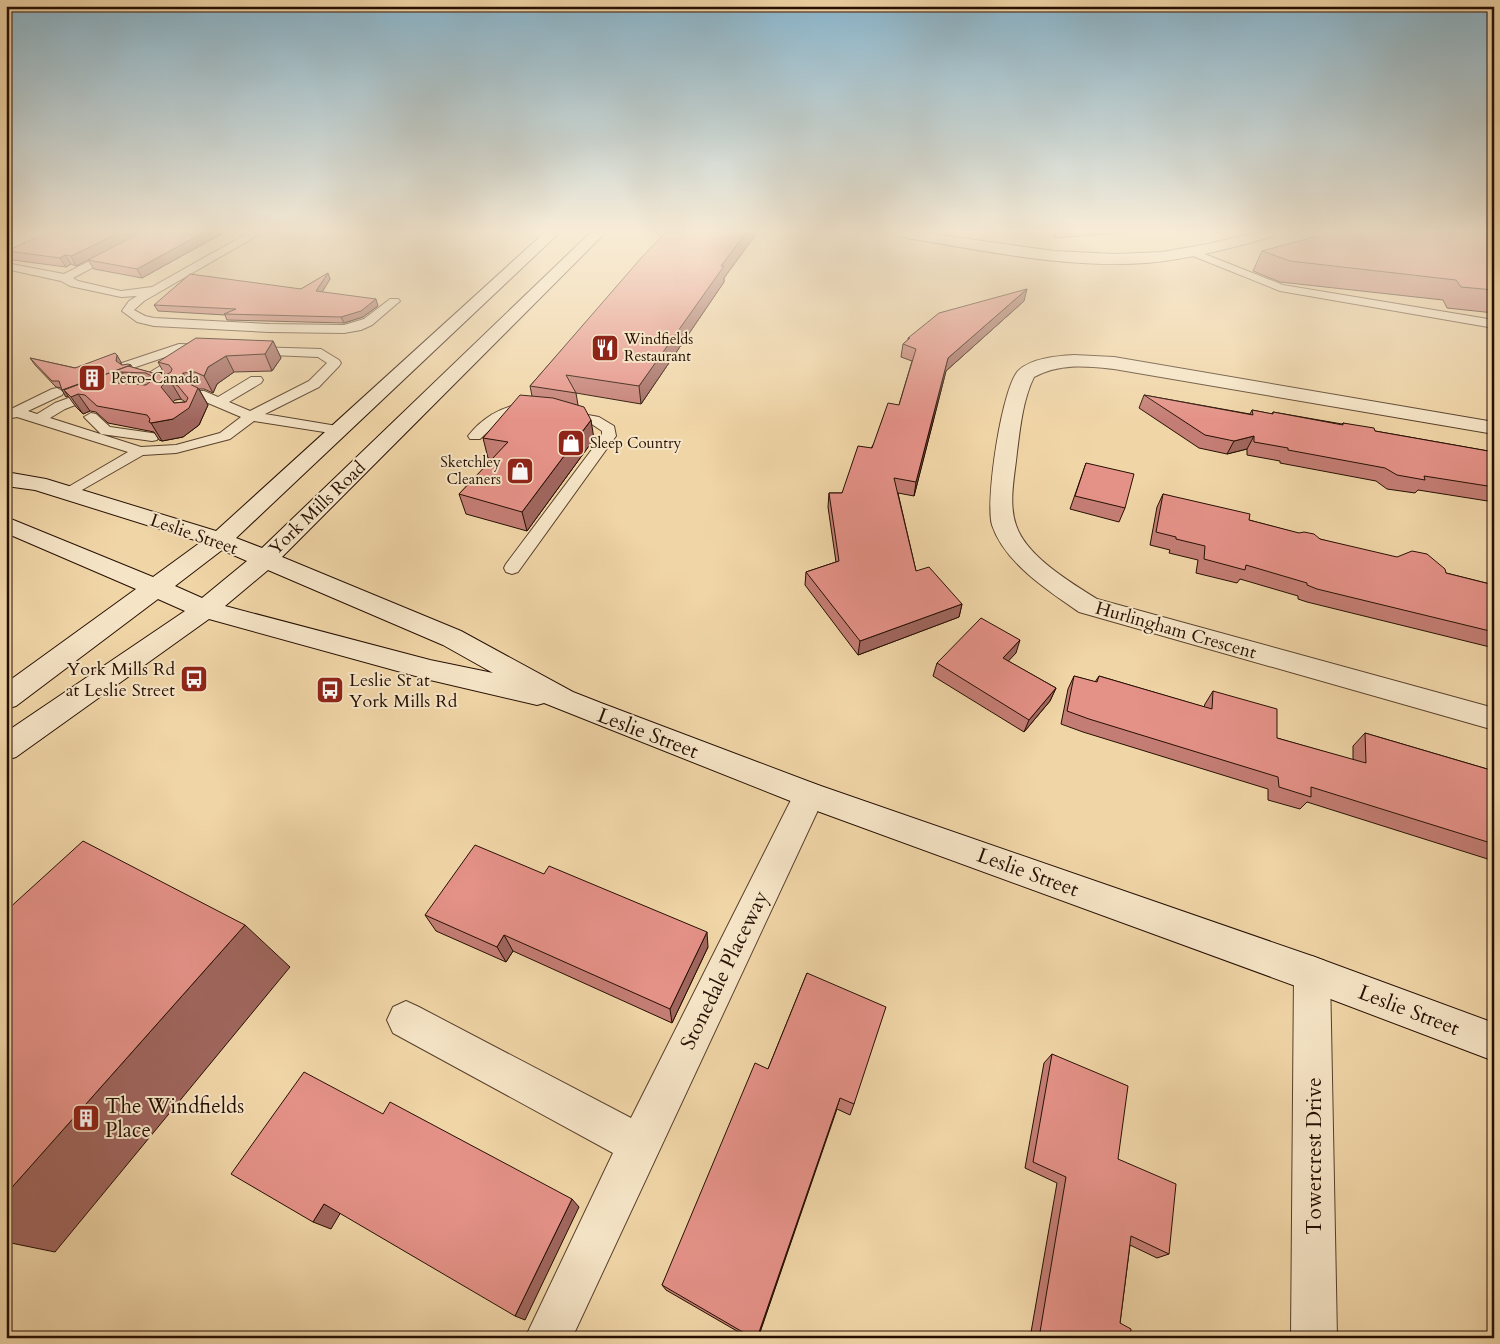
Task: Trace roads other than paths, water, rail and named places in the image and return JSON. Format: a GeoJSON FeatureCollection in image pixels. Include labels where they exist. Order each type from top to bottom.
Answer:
{"type":"FeatureCollection","features":[{"type":"Feature","properties":{"kind":"main road"},"geometry":{"type":"LineString","coordinates":[[6,698],[220,540],[483,296]]}},
{"type":"Feature","properties":{"kind":"main road","name":"York Mills Road"},"geometry":{"type":"LineString","coordinates":[[6,748],[205,609],[264,559],[533,296]]}},
{"type":"Feature","properties":{"kind":"main road","name":"Hurlingham Crescent"},"geometry":{"type":"LineString","coordinates":[[1494,428],[1114,363],[1084,360],[1060,361],[1042,366],[1026,374],[1021,385],[1014,404],[1001,504],[1003,524],[1022,554],[1048,579],[1088,606],[1494,719]]}},
{"type":"Feature","properties":{"kind":"main road","name":"Leslie Street"},"geometry":{"type":"LineString","coordinates":[[6,479],[38,484],[220,540],[452,638],[563,700],[810,795],[1312,974],[1494,1042]]}},
{"type":"Feature","properties":{"kind":"main road","name":"Leslie Street"},"geometry":{"type":"LineString","coordinates":[[6,524],[205,609],[254,624],[430,670],[563,700]]}},
{"type":"Feature","properties":{"kind":"main road","name":"Stonedale Placeway"},"geometry":{"type":"LineString","coordinates":[[548,1338],[639,1145],[810,795]]}},
{"type":"Feature","properties":{"kind":"main road","name":"Towercrest Drive"},"geometry":{"type":"LineString","coordinates":[[1312,974],[1314,1338]]}},
{"type":"Feature","properties":{"kind":"main road"},"geometry":{"type":"LineString","coordinates":[[406,1020],[639,1145]]}},
{"type":"Feature","properties":{"kind":"lane"},"geometry":{"type":"LineString","coordinates":[[145,296],[130,305],[128,311],[141,320],[269,328],[344,329],[357,327],[368,322],[394,300]]}},
{"type":"Feature","properties":{"kind":"lane"},"geometry":{"type":"LineString","coordinates":[[1326,296],[1494,324]]}},
{"type":"Feature","properties":{"kind":"lane"},"geometry":{"type":"LineString","coordinates":[[128,373],[179,348],[223,350]]}},
{"type":"Feature","properties":{"kind":"lane"},"geometry":{"type":"LineString","coordinates":[[145,379],[194,348]]}},
{"type":"Feature","properties":{"kind":"lane"},"geometry":{"type":"LineString","coordinates":[[68,493],[140,451],[176,449],[225,436],[251,416],[289,395],[314,384],[335,363],[321,353],[243,350]]}},
{"type":"Feature","properties":{"kind":"lane"},"geometry":{"type":"LineString","coordinates":[[128,373],[164,384]]}},
{"type":"Feature","properties":{"kind":"lane"},"geometry":{"type":"LineString","coordinates":[[220,402],[256,380]]}},
{"type":"Feature","properties":{"kind":"lane"},"geometry":{"type":"LineString","coordinates":[[38,419],[60,406],[111,387]]}},
{"type":"Feature","properties":{"kind":"lane"},"geometry":{"type":"LineString","coordinates":[[11,414],[57,392]]}},
{"type":"Feature","properties":{"kind":"lane"},"geometry":{"type":"LineString","coordinates":[[199,394],[251,416],[337,430]]}},
{"type":"Feature","properties":{"kind":"lane"},"geometry":{"type":"LineString","coordinates":[[475,436],[495,416],[508,410],[524,408],[602,423],[609,429],[609,436],[512,568]]}},
{"type":"Feature","properties":{"kind":"lane"},"geometry":{"type":"LineString","coordinates":[[11,414],[104,431],[152,437]]}},
{"type":"Feature","properties":{"kind":"lane"},"geometry":{"type":"LineString","coordinates":[[91,417],[104,431],[140,451]]}},
{"type":"Feature","properties":{"kind":"lane"},"geometry":{"type":"LineString","coordinates":[[104,431],[133,431]]}},
{"type":"Feature","properties":{"kind":"place","name":"Windfields Restaurant"},"geometry":{"type":"Point","coordinates":[605,348]}},
{"type":"Feature","properties":{"kind":"place","name":"Petro-Canada"},"geometry":{"type":"Point","coordinates":[92,378]}},
{"type":"Feature","properties":{"kind":"place","name":"Sleep Country"},"geometry":{"type":"Point","coordinates":[571,443]}},
{"type":"Feature","properties":{"kind":"place","name":"Sketchley Cleaners"},"geometry":{"type":"Point","coordinates":[520,471]}},
{"type":"Feature","properties":{"kind":"place","name":"York Mills Rd at Leslie Street"},"geometry":{"type":"Point","coordinates":[194,679]}},
{"type":"Feature","properties":{"kind":"place","name":"Leslie St at York Mills Rd"},"geometry":{"type":"Point","coordinates":[330,690]}},
{"type":"Feature","properties":{"kind":"place","name":"The Windfields Place"},"geometry":{"type":"Point","coordinates":[86,1118]}}]}
